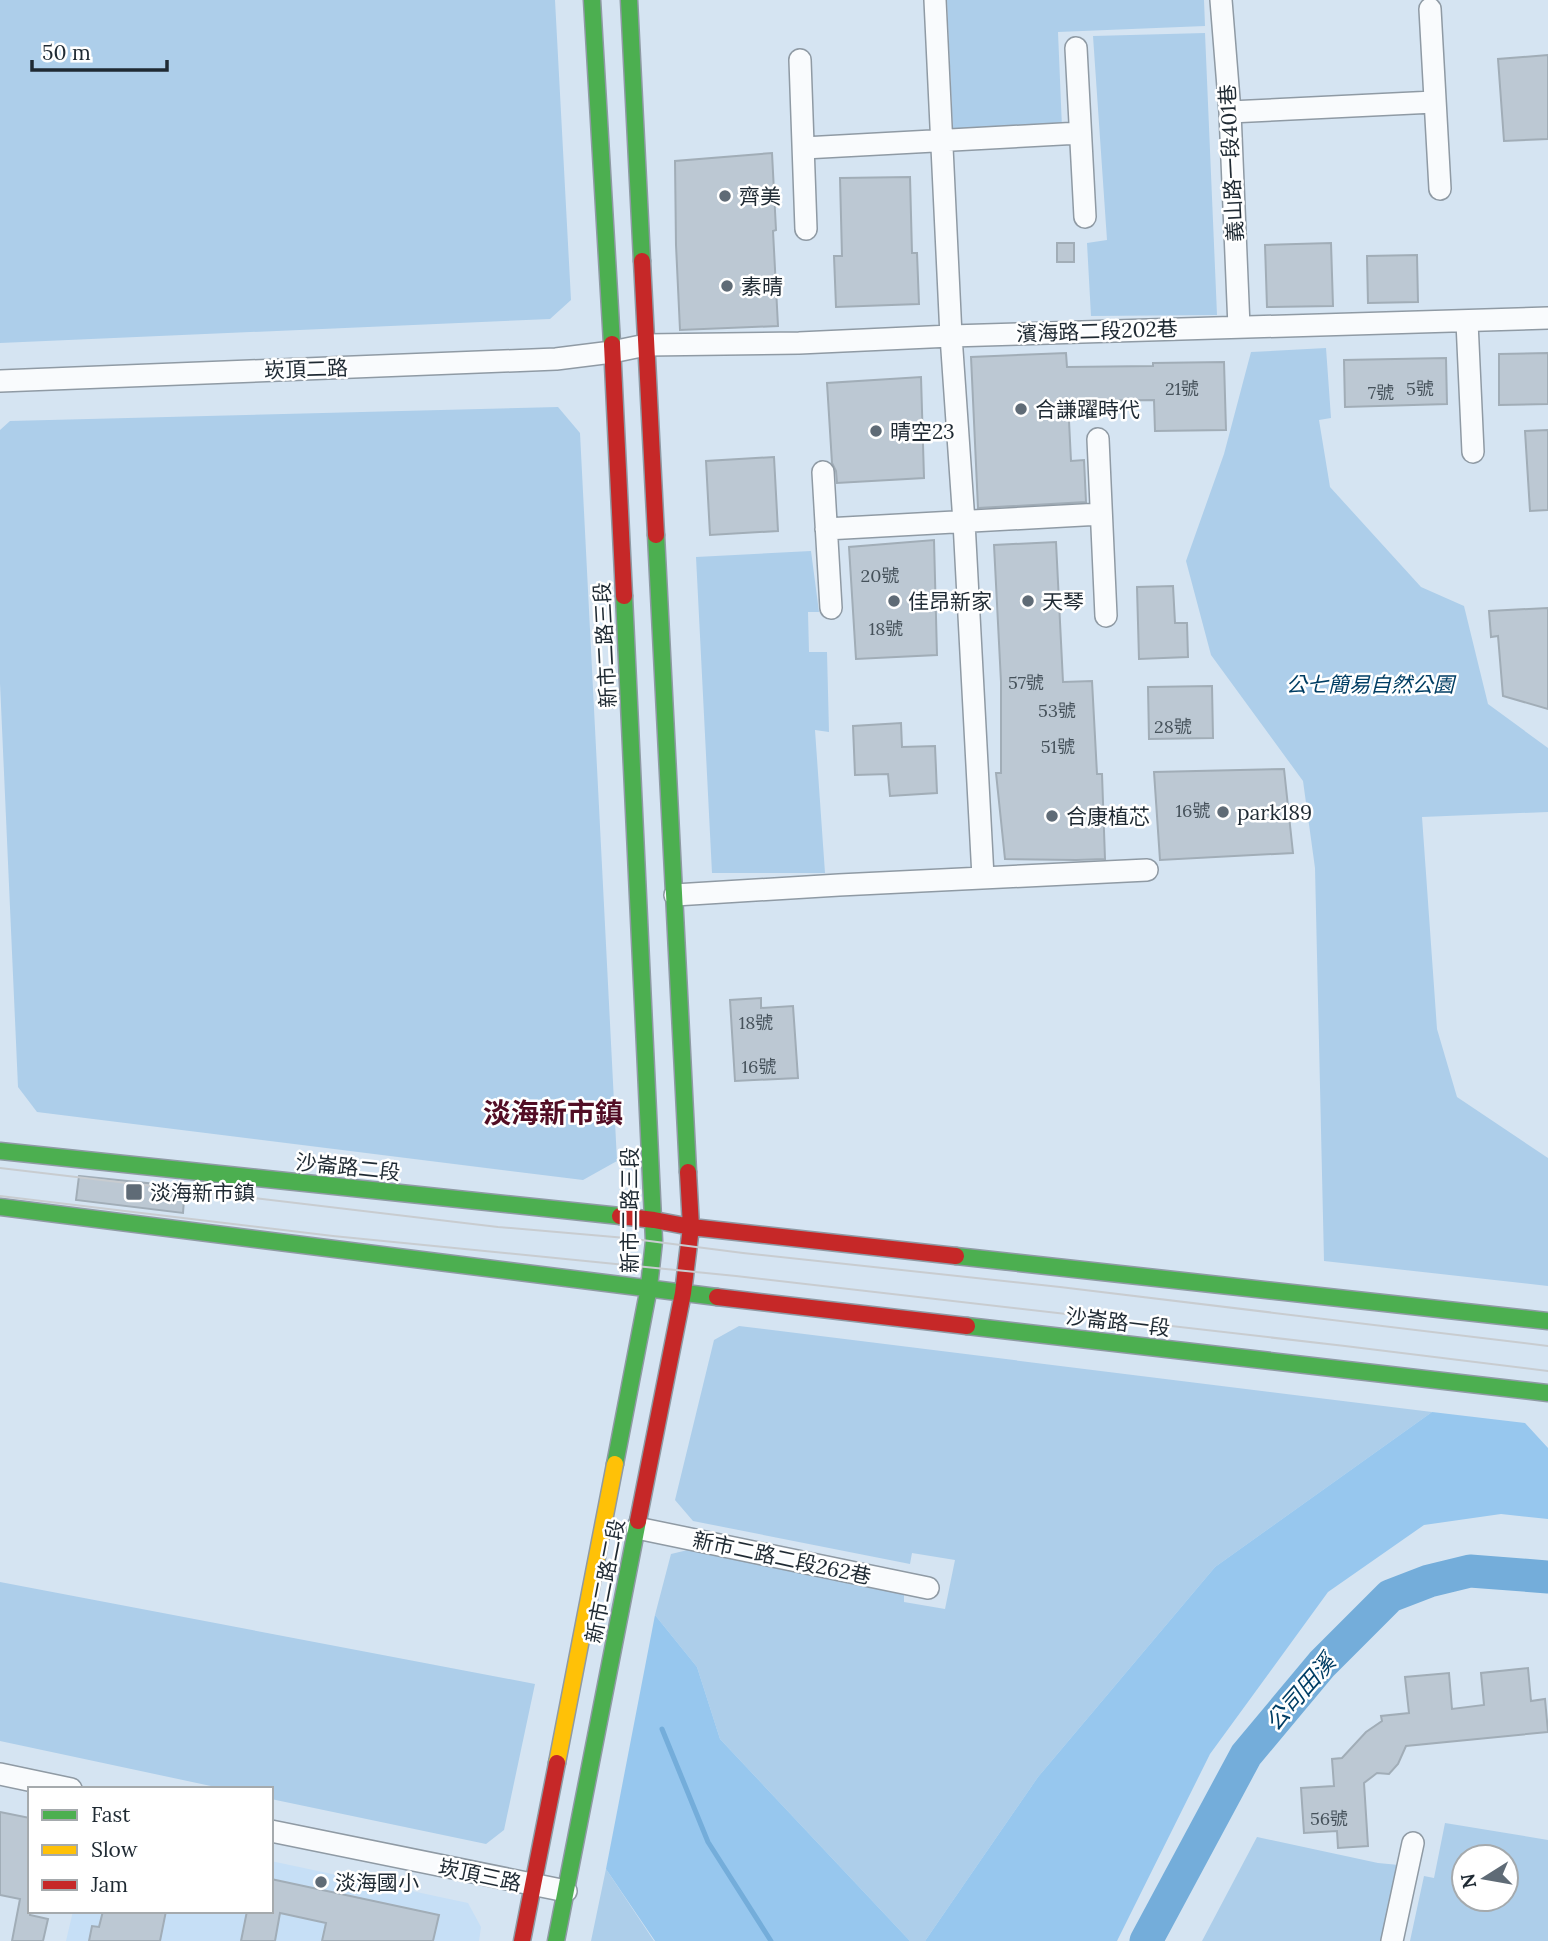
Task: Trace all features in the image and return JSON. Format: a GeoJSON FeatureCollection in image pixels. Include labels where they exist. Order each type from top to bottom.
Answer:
{"type":"FeatureCollection","features":[{"type":"Feature","properties":{"kind":"street","name":"新市二路三段"},"geometry":{"type":"LineString","coordinates":[[592,0],[612,352],[654,1220],[649,1287]]}},
{"type":"Feature","properties":{"kind":"street"},"geometry":{"type":"LineString","coordinates":[[629,0],[691,1227],[1548,1321]]}},
{"type":"Feature","properties":{"kind":"street"},"geometry":{"type":"LineString","coordinates":[[935,0],[951,335],[983,877]]}},
{"type":"Feature","properties":{"kind":"street","name":"義山路一段401巷"},"geometry":{"type":"LineString","coordinates":[[1221,0],[1230,112],[1239,327]]}},
{"type":"Feature","properties":{"kind":"street"},"geometry":{"type":"LineString","coordinates":[[1430,9],[1440,189]]}},
{"type":"Feature","properties":{"kind":"street"},"geometry":{"type":"LineString","coordinates":[[1076,48],[1084,217]]}},
{"type":"Feature","properties":{"kind":"street"},"geometry":{"type":"LineString","coordinates":[[800,60],[806,229]]}},
{"type":"Feature","properties":{"kind":"street"},"geometry":{"type":"LineString","coordinates":[[1230,112],[1434,102]]}},
{"type":"Feature","properties":{"kind":"street"},"geometry":{"type":"LineString","coordinates":[[804,148],[1080,133]]}},
{"type":"Feature","properties":{"kind":"street","name":"濱海路二段202巷"},"geometry":{"type":"LineString","coordinates":[[646,345],[799,343],[951,335],[1548,318]]}},
{"type":"Feature","properties":{"kind":"street"},"geometry":{"type":"LineString","coordinates":[[1467,322],[1473,452]]}},
{"type":"Feature","properties":{"kind":"street","name":"崁頂二路"},"geometry":{"type":"LineString","coordinates":[[0,381],[556,359],[646,345]]}},
{"type":"Feature","properties":{"kind":"street"},"geometry":{"type":"LineString","coordinates":[[1098,439],[1106,616]]}},
{"type":"Feature","properties":{"kind":"street"},"geometry":{"type":"LineString","coordinates":[[823,472],[831,608]]}},
{"type":"Feature","properties":{"kind":"street"},"geometry":{"type":"LineString","coordinates":[[827,529],[1101,514]]}},
{"type":"Feature","properties":{"kind":"street"},"geometry":{"type":"LineString","coordinates":[[675,895],[1147,870]]}},
{"type":"Feature","properties":{"kind":"street","name":"沙崙路二段"},"geometry":{"type":"LineString","coordinates":[[0,1151],[654,1220],[691,1227]]}},
{"type":"Feature","properties":{"kind":"street"},"geometry":{"type":"LineString","coordinates":[[0,1207],[683,1293]]}},
{"type":"Feature","properties":{"kind":"street","name":"新市二路二段"},"geometry":{"type":"LineString","coordinates":[[556,1941],[683,1293],[691,1227]]}},
{"type":"Feature","properties":{"kind":"street","name":"新市二路二段"},"geometry":{"type":"LineString","coordinates":[[522,1941],[649,1287]]}},
{"type":"Feature","properties":{"kind":"street","name":"沙崙路一段"},"geometry":{"type":"LineString","coordinates":[[683,1293],[1548,1393]]}},
{"type":"Feature","properties":{"kind":"street","name":"新市二路二段262巷"},"geometry":{"type":"LineString","coordinates":[[637,1528],[928,1588]]}},
{"type":"Feature","properties":{"kind":"street"},"geometry":{"type":"LineString","coordinates":[[0,1774],[62,1787]]}},
{"type":"Feature","properties":{"kind":"street","name":"崁頂三路"},"geometry":{"type":"LineString","coordinates":[[273,1831],[566,1891]]}},
{"type":"Feature","properties":{"kind":"street"},"geometry":{"type":"LineString","coordinates":[[1392,1941],[1413,1843]]}},
{"type":"Feature","properties":{"kind":"shaded area"},"geometry":{"type":"Polygon","coordinates":[[[1432,1412],[1525,1423],[1548,1448],[1548,1519],[1501,1514],[1424,1525],[1328,1592],[1210,1754],[1117,1941],[925,1941],[1038,1777],[1215,1567],[1432,1412]]]}},
{"type":"Feature","properties":{"kind":"shaded area"},"geometry":{"type":"Polygon","coordinates":[[[655,1615],[697,1667],[720,1739],[910,1941],[655,1941],[606,1869],[655,1615]]]}},
{"type":"Feature","properties":{"kind":"shaded area","name":"淡海國小"},"geometry":{"type":"Polygon","coordinates":[[[273,1861],[468,1903],[481,1927],[479,1941],[66,1941],[73,1913],[273,1913],[273,1861]]]}},
{"type":"Feature","properties":{"kind":"green space"},"geometry":{"type":"Polygon","coordinates":[[[0,0],[555,0],[571,300],[550,319],[0,343],[0,0]]]}},
{"type":"Feature","properties":{"kind":"green space"},"geometry":{"type":"Polygon","coordinates":[[[947,0],[1204,0],[1205,26],[1058,32],[1062,128],[953,132],[947,0]]]}},
{"type":"Feature","properties":{"kind":"green space"},"geometry":{"type":"Polygon","coordinates":[[[1205,33],[1217,315],[1091,316],[1087,243],[1107,240],[1093,36],[1205,33]]]}},
{"type":"Feature","properties":{"kind":"green space","name":"公七簡易自然公園"},"geometry":{"type":"Polygon","coordinates":[[[1326,348],[1331,418],[1319,420],[1330,487],[1421,587],[1464,606],[1488,704],[1548,748],[1548,812],[1422,817],[1437,1029],[1457,1097],[1548,1158],[1548,1286],[1324,1261],[1315,868],[1303,781],[1211,655],[1186,561],[1224,454],[1251,352],[1326,348]]]}},
{"type":"Feature","properties":{"kind":"green space"},"geometry":{"type":"Polygon","coordinates":[[[558,407],[580,433],[617,1161],[583,1180],[37,1112],[18,1087],[0,683],[0,430],[10,421],[558,407]]]}},
{"type":"Feature","properties":{"kind":"green space"},"geometry":{"type":"Polygon","coordinates":[[[811,551],[819,612],[808,612],[809,652],[827,652],[829,732],[815,730],[825,873],[712,873],[696,557],[811,551]]]}},
{"type":"Feature","properties":{"kind":"green space"},"geometry":{"type":"Polygon","coordinates":[[[739,1326],[1432,1412],[1215,1567],[1038,1777],[925,1941],[910,1941],[720,1739],[697,1667],[655,1615],[671,1554],[692,1549],[904,1592],[904,1602],[945,1609],[955,1560],[912,1553],[910,1564],[693,1521],[675,1500],[714,1340],[739,1326]]]}},
{"type":"Feature","properties":{"kind":"green space"},"geometry":{"type":"Polygon","coordinates":[[[0,1582],[535,1684],[504,1830],[486,1844],[273,1799],[273,1787],[216,1787],[0,1741],[0,1582]]]}},
{"type":"Feature","properties":{"kind":"green space"},"geometry":{"type":"Polygon","coordinates":[[[1445,1823],[1548,1840],[1548,1941],[1410,1941],[1424,1876],[1434,1878],[1445,1823]]]}},
{"type":"Feature","properties":{"kind":"green space"},"geometry":{"type":"Polygon","coordinates":[[[1257,1837],[1378,1863],[1399,1865],[1382,1941],[1202,1941],[1257,1837]]]}},
{"type":"Feature","properties":{"kind":"green space"},"geometry":{"type":"Polygon","coordinates":[[[606,1869],[654,1941],[591,1941],[606,1869]]]}},
{"type":"Feature","properties":{"kind":"building"},"geometry":{"type":"Polygon","coordinates":[[[1548,55],[1548,139],[1504,141],[1498,59],[1548,55]]]}},
{"type":"Feature","properties":{"kind":"building"},"geometry":{"type":"Polygon","coordinates":[[[772,153],[778,326],[680,330],[675,161],[772,153]]]}},
{"type":"Feature","properties":{"kind":"building"},"geometry":{"type":"Polygon","coordinates":[[[910,177],[912,253],[917,253],[919,304],[836,307],[834,256],[842,256],[840,178],[910,177]]]}},
{"type":"Feature","properties":{"kind":"building"},"geometry":{"type":"Polygon","coordinates":[[[1057,243],[1074,243],[1074,262],[1057,262],[1057,243]]]}},
{"type":"Feature","properties":{"kind":"building"},"geometry":{"type":"Polygon","coordinates":[[[1331,243],[1333,306],[1267,307],[1265,245],[1331,243]]]}},
{"type":"Feature","properties":{"kind":"building"},"geometry":{"type":"Polygon","coordinates":[[[1417,255],[1418,302],[1368,303],[1367,256],[1417,255]]]}},
{"type":"Feature","properties":{"kind":"building","name":"合謙躍時代"},"geometry":{"type":"Polygon","coordinates":[[[1066,353],[1067,367],[1224,362],[1226,430],[1155,431],[1154,400],[1068,401],[1071,461],[1084,460],[1086,502],[978,508],[971,357],[1066,353]]]}},
{"type":"Feature","properties":{"kind":"building"},"geometry":{"type":"Polygon","coordinates":[[[1548,353],[1548,404],[1499,405],[1499,354],[1548,353]]]}},
{"type":"Feature","properties":{"kind":"building"},"geometry":{"type":"Polygon","coordinates":[[[1446,358],[1447,404],[1345,407],[1344,360],[1446,358]]]}},
{"type":"Feature","properties":{"kind":"building","name":"晴空23"},"geometry":{"type":"Polygon","coordinates":[[[921,377],[924,478],[837,483],[832,463],[827,383],[921,377]]]}},
{"type":"Feature","properties":{"kind":"building"},"geometry":{"type":"Polygon","coordinates":[[[1548,430],[1548,510],[1530,511],[1525,431],[1548,430]]]}},
{"type":"Feature","properties":{"kind":"building"},"geometry":{"type":"Polygon","coordinates":[[[774,457],[778,531],[710,535],[706,461],[774,457]]]}},
{"type":"Feature","properties":{"kind":"building","name":"佳昂新家"},"geometry":{"type":"Polygon","coordinates":[[[934,540],[937,655],[856,659],[849,547],[934,540]]]}},
{"type":"Feature","properties":{"kind":"building"},"geometry":{"type":"Polygon","coordinates":[[[1056,542],[1063,682],[1092,681],[1097,774],[1102,774],[1105,859],[1005,859],[996,773],[1001,773],[1001,682],[994,545],[1056,542]]]}},
{"type":"Feature","properties":{"kind":"building"},"geometry":{"type":"Polygon","coordinates":[[[1173,586],[1175,623],[1187,623],[1188,657],[1139,659],[1137,587],[1173,586]]]}},
{"type":"Feature","properties":{"kind":"building"},"geometry":{"type":"Polygon","coordinates":[[[1548,608],[1548,709],[1503,696],[1498,636],[1491,637],[1489,611],[1548,608]]]}},
{"type":"Feature","properties":{"kind":"building"},"geometry":{"type":"Polygon","coordinates":[[[1212,686],[1213,738],[1149,739],[1148,687],[1212,686]]]}},
{"type":"Feature","properties":{"kind":"building"},"geometry":{"type":"Polygon","coordinates":[[[901,723],[902,747],[935,746],[937,793],[890,796],[888,774],[855,775],[853,726],[901,723]]]}},
{"type":"Feature","properties":{"kind":"building","name":"park189"},"geometry":{"type":"Polygon","coordinates":[[[1284,769],[1293,853],[1160,860],[1154,772],[1284,769]]]}},
{"type":"Feature","properties":{"kind":"building"},"geometry":{"type":"Polygon","coordinates":[[[761,998],[761,1008],[793,1006],[798,1078],[735,1081],[730,1000],[761,998]]]}},
{"type":"Feature","properties":{"kind":"building"},"geometry":{"type":"Polygon","coordinates":[[[79,1176],[185,1187],[183,1213],[76,1200],[79,1176]]]}},
{"type":"Feature","properties":{"kind":"building"},"geometry":{"type":"Polygon","coordinates":[[[1528,1668],[1531,1701],[1545,1699],[1548,1732],[1406,1746],[1398,1764],[1389,1774],[1377,1773],[1364,1783],[1368,1846],[1338,1848],[1337,1831],[1304,1833],[1301,1788],[1334,1786],[1332,1759],[1342,1758],[1366,1732],[1382,1721],[1381,1716],[1409,1713],[1405,1677],[1449,1673],[1452,1709],[1484,1705],[1481,1673],[1528,1668]]]}},
{"type":"Feature","properties":{"kind":"building"},"geometry":{"type":"Polygon","coordinates":[[[0,1812],[28,1818],[28,1913],[48,1919],[43,1941],[12,1941],[20,1899],[0,1895],[0,1812]]]}},
{"type":"Feature","properties":{"kind":"building"},"geometry":{"type":"Polygon","coordinates":[[[273,1879],[439,1915],[433,1941],[322,1941],[326,1923],[280,1913],[275,1941],[241,1941],[247,1913],[273,1913],[273,1879]]]}},
{"type":"Feature","properties":{"kind":"building"},"geometry":{"type":"Polygon","coordinates":[[[102,1913],[166,1913],[160,1941],[89,1941],[92,1926],[99,1927],[102,1913]]]}},
{"type":"Feature","properties":{"kind":"waterway","name":"公司田溪"},"geometry":{"type":"LineString","coordinates":[[1146,1941],[1246,1755],[1322,1664],[1390,1596],[1429,1581],[1470,1571],[1548,1577]]}},
{"type":"Feature","properties":{"kind":"waterway"},"geometry":{"type":"LineString","coordinates":[[662,1729],[708,1842],[771,1941]]}},
{"type":"Feature","properties":{"kind":"tram line"},"geometry":{"type":"LineString","coordinates":[[0,1168],[498,1227],[626,1238],[1060,1287],[1548,1346]]}},
{"type":"Feature","properties":{"kind":"tram line"},"geometry":{"type":"LineString","coordinates":[[0,1196],[333,1236],[736,1276],[1548,1371]]}},
{"type":"Feature","properties":{"kind":"traffic: fast"},"geometry":{"type":"LineString","coordinates":[[592,0],[612,344]]}},
{"type":"Feature","properties":{"kind":"traffic: fast"},"geometry":{"type":"LineString","coordinates":[[629,0],[642,261]]}},
{"type":"Feature","properties":{"kind":"traffic: fast"},"geometry":{"type":"LineString","coordinates":[[656,535],[688,1172]]}},
{"type":"Feature","properties":{"kind":"traffic: fast"},"geometry":{"type":"LineString","coordinates":[[615,1464],[649,1287],[654,1241],[624,596]]}},
{"type":"Feature","properties":{"kind":"traffic: fast"},"geometry":{"type":"LineString","coordinates":[[0,1151],[620,1216]]}},
{"type":"Feature","properties":{"kind":"traffic: fast"},"geometry":{"type":"LineString","coordinates":[[0,1207],[717,1297]]}},
{"type":"Feature","properties":{"kind":"traffic: fast"},"geometry":{"type":"LineString","coordinates":[[956,1256],[1548,1321]]}},
{"type":"Feature","properties":{"kind":"traffic: fast"},"geometry":{"type":"LineString","coordinates":[[967,1326],[1548,1393]]}},
{"type":"Feature","properties":{"kind":"traffic: fast"},"geometry":{"type":"LineString","coordinates":[[556,1941],[638,1521]]}},
{"type":"Feature","properties":{"kind":"traffic: slow"},"geometry":{"type":"LineString","coordinates":[[557,1763],[615,1464]]}},
{"type":"Feature","properties":{"kind":"traffic: jam"},"geometry":{"type":"LineString","coordinates":[[642,261],[656,535]]}},
{"type":"Feature","properties":{"kind":"traffic: jam"},"geometry":{"type":"LineString","coordinates":[[612,344],[624,596]]}},
{"type":"Feature","properties":{"kind":"traffic: jam"},"geometry":{"type":"LineString","coordinates":[[638,1521],[683,1293],[691,1227],[688,1172]]}},
{"type":"Feature","properties":{"kind":"traffic: jam"},"geometry":{"type":"LineString","coordinates":[[620,1216],[691,1227],[956,1256]]}},
{"type":"Feature","properties":{"kind":"traffic: jam"},"geometry":{"type":"LineString","coordinates":[[717,1297],[967,1326]]}},
{"type":"Feature","properties":{"kind":"traffic: jam"},"geometry":{"type":"LineString","coordinates":[[522,1941],[557,1763]]}},
{"type":"Feature","properties":{"kind":"place","name":"齊美"},"geometry":{"type":"Point","coordinates":[725,196]}},
{"type":"Feature","properties":{"kind":"place","name":"素晴"},"geometry":{"type":"Point","coordinates":[727,286]}},
{"type":"Feature","properties":{"kind":"place","name":"合謙躍時代"},"geometry":{"type":"Point","coordinates":[1021,409]}},
{"type":"Feature","properties":{"kind":"place","name":"晴空23"},"geometry":{"type":"Point","coordinates":[876,431]}},
{"type":"Feature","properties":{"kind":"place","name":"佳昂新家"},"geometry":{"type":"Point","coordinates":[894,601]}},
{"type":"Feature","properties":{"kind":"place","name":"天琴"},"geometry":{"type":"Point","coordinates":[1028,601]}},
{"type":"Feature","properties":{"kind":"place","name":"park189"},"geometry":{"type":"Point","coordinates":[1223,812]}},
{"type":"Feature","properties":{"kind":"place","name":"合康植芯"},"geometry":{"type":"Point","coordinates":[1052,816]}},
{"type":"Feature","properties":{"kind":"place","name":"淡海新市鎮"},"geometry":{"type":"Point","coordinates":[134,1192]}},
{"type":"Feature","properties":{"kind":"place","name":"淡海國小"},"geometry":{"type":"Point","coordinates":[321,1882]}},
{"type":"Feature","properties":{"kind":"district","name":"淡海新市鎮"},"geometry":{"type":"Point","coordinates":[553,1113]}}]}
